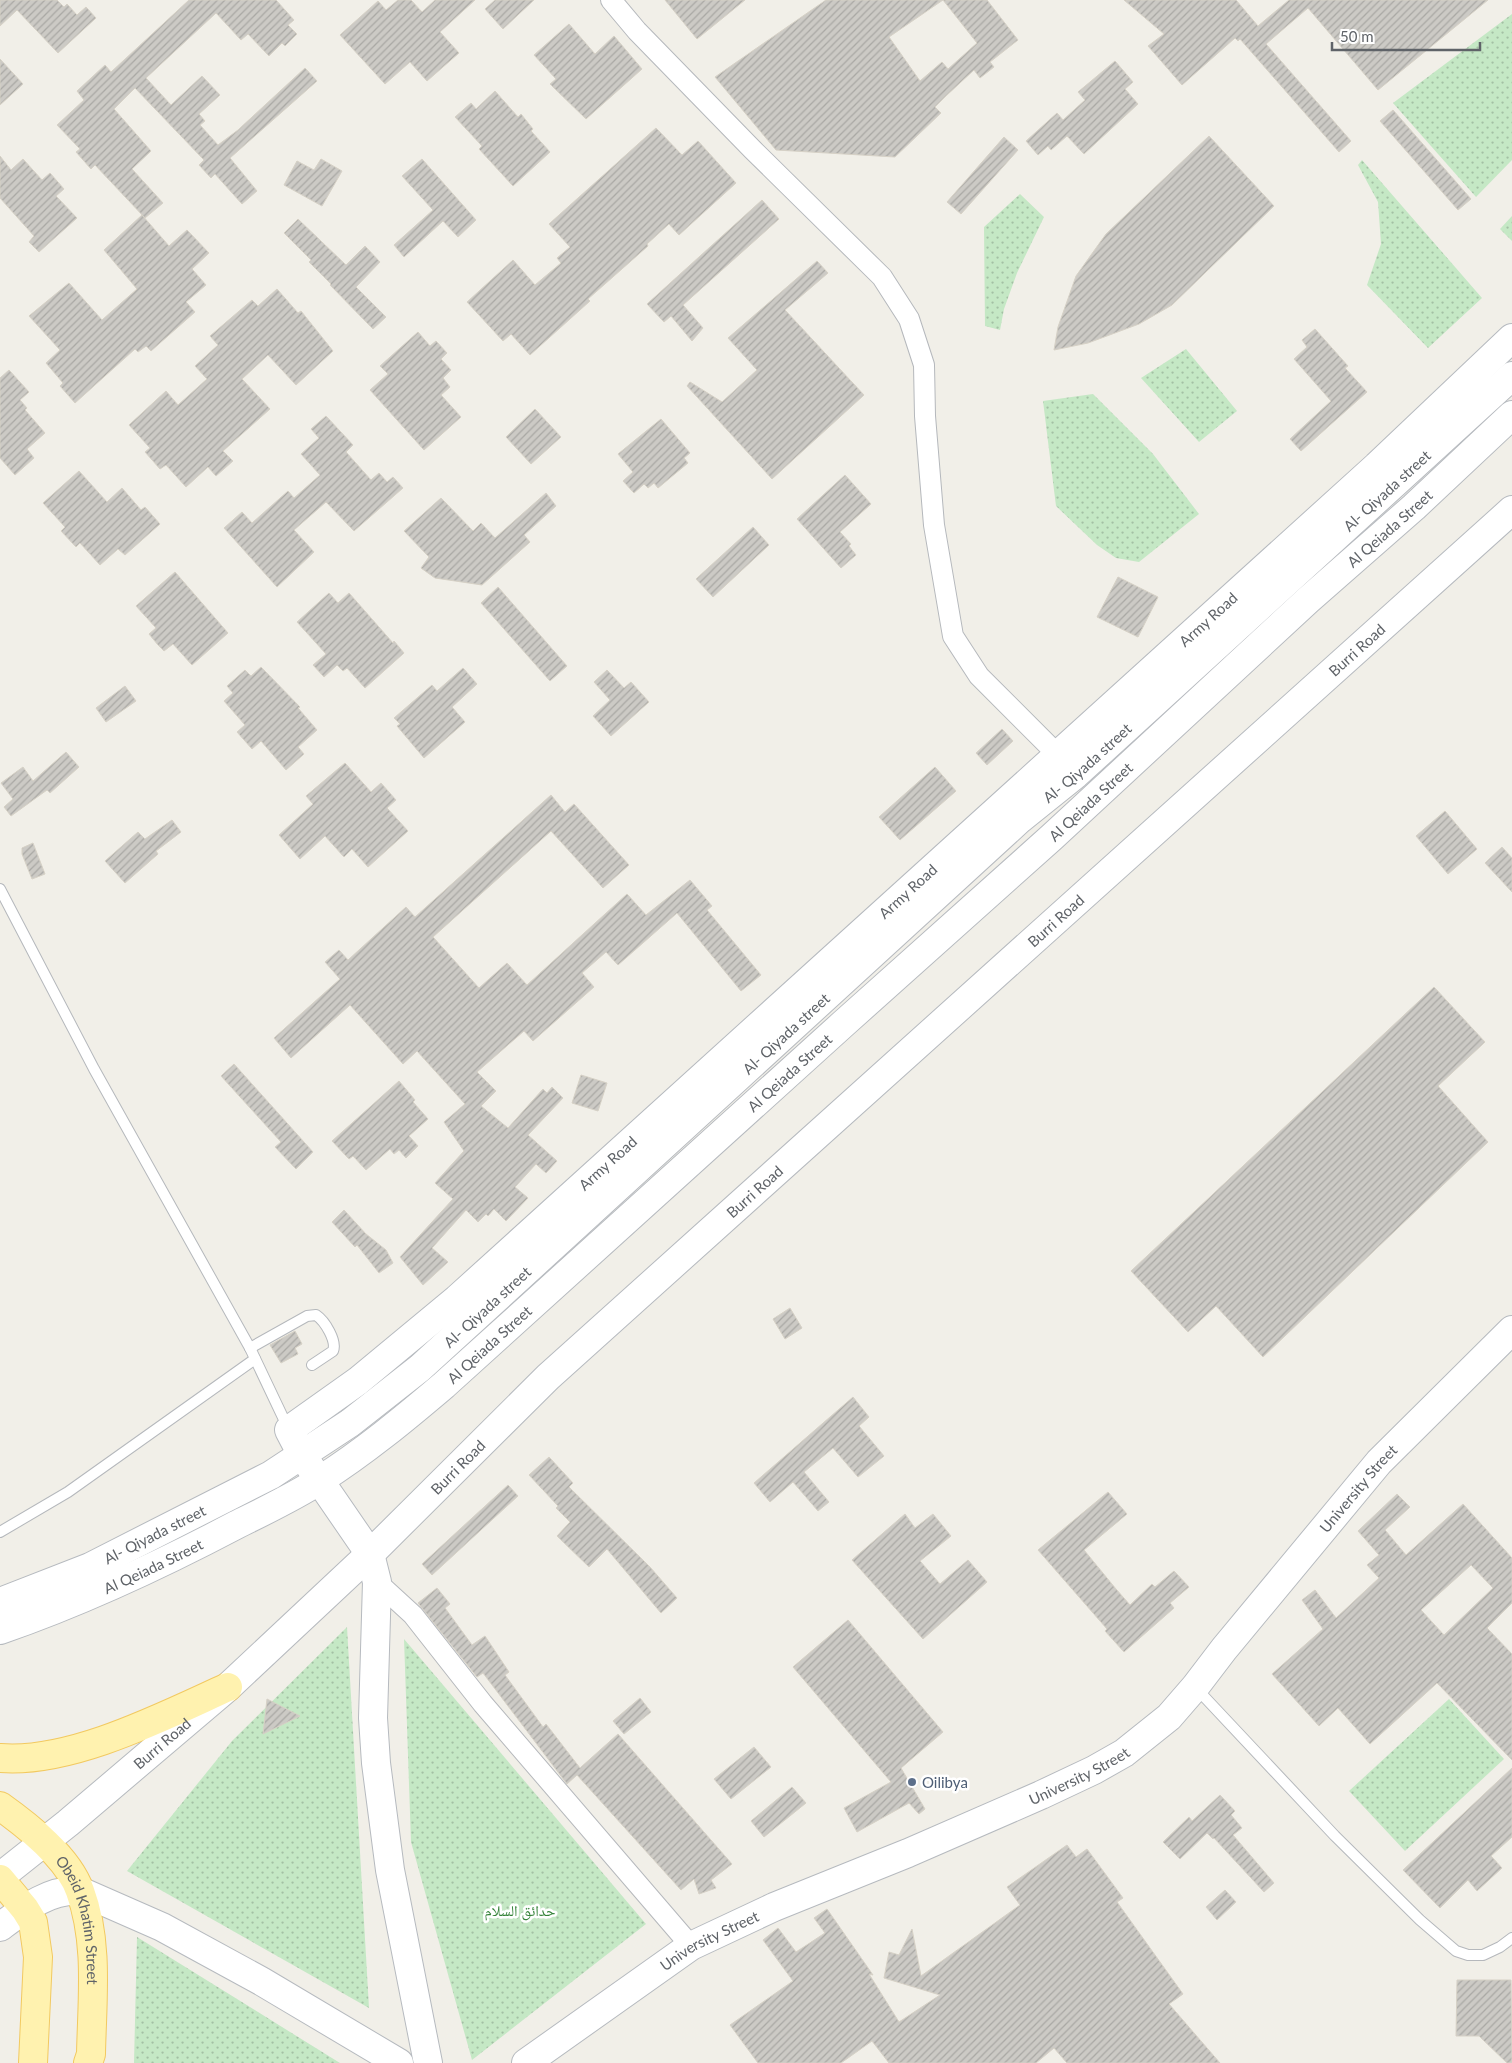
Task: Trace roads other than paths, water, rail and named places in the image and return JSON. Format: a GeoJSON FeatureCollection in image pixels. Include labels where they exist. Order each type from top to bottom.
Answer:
{"type":"FeatureCollection","features":[{"type":"Feature","properties":{"kind":"main road"},"geometry":{"type":"LineString","coordinates":[[1414,507],[1385,475],[1512,338]]}},
{"type":"Feature","properties":{"kind":"main road","name":"Al- Qiyada street"},"geometry":{"type":"LineString","coordinates":[[0,1602],[90,1567],[270,1475],[350,1422],[420,1368],[1020,819],[1067,765],[1385,475],[1512,376]]}},
{"type":"Feature","properties":{"kind":"main road","name":"Al Qeiada Street"},"geometry":{"type":"LineString","coordinates":[[0,1630],[32,1619],[116,1583],[203,1542],[319,1481],[371,1444],[444,1386],[842,1024],[1052,837],[1308,600],[1414,507],[1512,415]]}},
{"type":"Feature","properties":{"kind":"main road","name":"Burri Road"},"geometry":{"type":"LineString","coordinates":[[0,1878],[228,1687],[370,1554],[548,1377],[1512,510]]}},
{"type":"Feature","properties":{"kind":"main road","name":"Army Road"},"geometry":{"type":"LineString","coordinates":[[289,1430],[358,1381],[457,1299],[1067,765]]}},
{"type":"Feature","properties":{"kind":"main road","name":"University Street"},"geometry":{"type":"LineString","coordinates":[[526,2063],[691,1946],[774,1906],[908,1853],[1094,1770],[1124,1752],[1169,1717],[1379,1462],[1512,1330]]}},
{"type":"Feature","properties":{"kind":"main road"},"geometry":{"type":"LineString","coordinates":[[289,1430],[302,1455],[370,1554],[377,1582],[374,1718],[376,1763],[390,1870],[428,2063]]}},
{"type":"Feature","properties":{"kind":"main road"},"geometry":{"type":"LineString","coordinates":[[0,1758],[35,1757],[106,1739],[152,1722],[228,1687]]}},
{"type":"Feature","properties":{"kind":"main road","name":"Obeid Khatim Street"},"geometry":{"type":"LineString","coordinates":[[0,1806],[20,1820],[45,1842],[71,1874],[80,1891],[89,1929],[93,1958],[91,2054],[88,2063]]}},
{"type":"Feature","properties":{"kind":"main road"},"geometry":{"type":"LineString","coordinates":[[0,1878],[25,1908],[33,1922],[38,1957],[33,2063]]}},
{"type":"Feature","properties":{"kind":"main road"},"geometry":{"type":"LineString","coordinates":[[0,1926],[25,1908],[57,1892],[68,1890],[80,1891],[162,1927],[253,1976],[399,2063]]}},
{"type":"Feature","properties":{"kind":"street"},"geometry":{"type":"LineString","coordinates":[[611,0],[637,31],[753,150],[882,277],[909,319],[924,365],[925,416],[934,525],[953,636],[979,676],[1067,765]]}},
{"type":"Feature","properties":{"kind":"street"},"geometry":{"type":"LineString","coordinates":[[377,1582],[413,1615],[483,1704],[691,1946]]}},
{"type":"Feature","properties":{"kind":"lane"},"geometry":{"type":"LineString","coordinates":[[0,888],[94,1069],[250,1348],[289,1430]]}},
{"type":"Feature","properties":{"kind":"lane"},"geometry":{"type":"LineString","coordinates":[[250,1348],[307,1316],[316,1316],[323,1322],[334,1341],[335,1348],[312,1365]]}},
{"type":"Feature","properties":{"kind":"lane"},"geometry":{"type":"LineString","coordinates":[[0,1532],[68,1492],[255,1359]]}},
{"type":"Feature","properties":{"kind":"lane"},"geometry":{"type":"LineString","coordinates":[[1195,1687],[1335,1836],[1420,1920],[1456,1952],[1468,1955],[1484,1955],[1512,1938]]}},
{"type":"Feature","properties":{"kind":"place","name":"Oilibya"},"geometry":{"type":"Point","coordinates":[912,1782]}},
{"type":"Feature","properties":{"kind":"park label","name":"حدائق السلام"},"geometry":{"type":"Point","coordinates":[520,1910]}}]}
